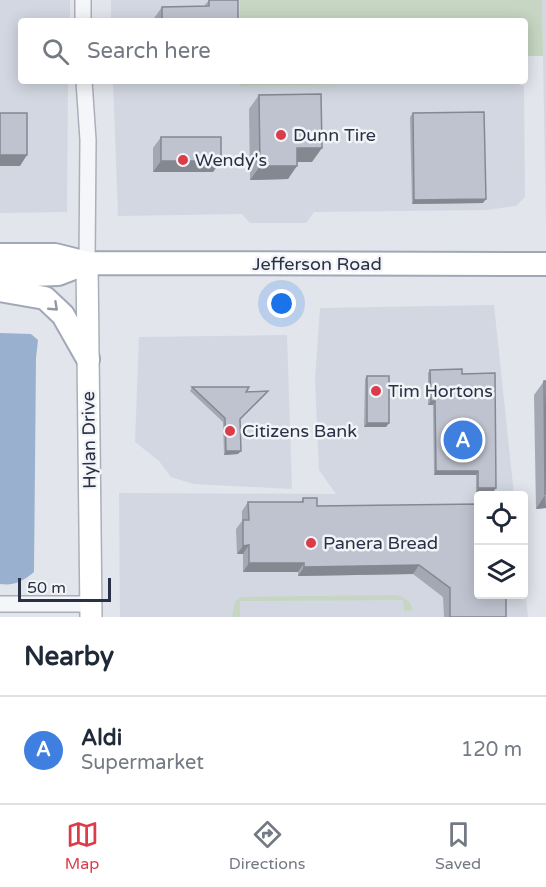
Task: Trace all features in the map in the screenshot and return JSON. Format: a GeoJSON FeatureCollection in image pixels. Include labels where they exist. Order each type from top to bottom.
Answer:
{"type":"FeatureCollection","features":[{"type":"Feature","properties":{"kind":"main road","name":"Jefferson Road"},"geometry":{"type":"LineString","coordinates":[[0,255],[55,255],[87,263],[546,264]]}},
{"type":"Feature","properties":{"kind":"main road","name":"Jefferson Road"},"geometry":{"type":"LineString","coordinates":[[0,276],[58,274],[87,263]]}},
{"type":"Feature","properties":{"kind":"main road","name":"Hylan Drive"},"geometry":{"type":"LineString","coordinates":[[87,263],[91,610]]}},
{"type":"Feature","properties":{"kind":"main road"},"geometry":{"type":"LineString","coordinates":[[0,290],[45,298],[63,315],[88,359]]}},
{"type":"Feature","properties":{"kind":"street"},"geometry":{"type":"LineString","coordinates":[[82,18],[83,0]]}},
{"type":"Feature","properties":{"kind":"street"},"geometry":{"type":"LineString","coordinates":[[84,84],[88,140],[87,263]]}},
{"type":"Feature","properties":{"kind":"street"},"geometry":{"type":"LineString","coordinates":[[0,604],[91,610]]}},
{"type":"Feature","properties":{"kind":"shaded area"},"geometry":{"type":"Polygon","coordinates":[[[0,0],[70,0],[70,18],[18,18],[18,84],[68,84],[67,212],[0,213],[0,0]]]}},
{"type":"Feature","properties":{"kind":"shaded area"},"geometry":{"type":"Polygon","coordinates":[[[111,0],[240,0],[240,18],[111,18],[111,0]]]}},
{"type":"Feature","properties":{"kind":"shaded area"},"geometry":{"type":"Polygon","coordinates":[[[542,0],[546,0],[546,225],[543,56],[542,0]]]}},
{"type":"Feature","properties":{"kind":"shaded area"},"geometry":{"type":"Polygon","coordinates":[[[113,84],[240,84],[240,86],[519,84],[524,86],[525,197],[516,206],[487,210],[314,212],[306,223],[250,223],[242,214],[118,216],[113,84]]]}},
{"type":"Feature","properties":{"kind":"shaded area"},"geometry":{"type":"Polygon","coordinates":[[[494,305],[514,491],[474,491],[474,599],[526,599],[528,617],[120,617],[119,493],[336,494],[319,470],[315,380],[320,308],[494,305]]]}},
{"type":"Feature","properties":{"kind":"shaded area"},"geometry":{"type":"Polygon","coordinates":[[[287,335],[292,489],[193,484],[171,477],[159,461],[135,442],[139,337],[287,335]]]}},
{"type":"Feature","properties":{"kind":"green space"},"geometry":{"type":"Polygon","coordinates":[[[240,0],[542,0],[543,56],[528,56],[528,18],[240,18],[240,0]]]}},
{"type":"Feature","properties":{"kind":"green space"},"geometry":{"type":"Polygon","coordinates":[[[240,84],[373,84],[240,86],[240,84]]]}},
{"type":"Feature","properties":{"kind":"green space"},"geometry":{"type":"Polygon","coordinates":[[[396,595],[406,600],[413,609],[404,611],[403,600],[240,601],[240,617],[232,617],[235,601],[242,597],[396,595]]]}},
{"type":"Feature","properties":{"kind":"water"},"geometry":{"type":"Polygon","coordinates":[[[0,333],[31,334],[38,340],[34,572],[10,584],[0,584],[0,333]]]}},
{"type":"Feature","properties":{"kind":"building"},"geometry":{"type":"Polygon","coordinates":[[[209,0],[238,0],[238,18],[162,18],[162,7],[209,6],[209,0]]]}},
{"type":"Feature","properties":{"kind":"building","name":"Dunn Tire"},"geometry":{"type":"Polygon","coordinates":[[[321,94],[322,148],[297,148],[297,166],[260,166],[259,95],[321,94]]]}},
{"type":"Feature","properties":{"kind":"building"},"geometry":{"type":"Polygon","coordinates":[[[484,112],[486,199],[414,200],[413,113],[484,112]]]}},
{"type":"Feature","properties":{"kind":"building"},"geometry":{"type":"Polygon","coordinates":[[[0,113],[27,113],[27,155],[0,155],[0,113]]]}},
{"type":"Feature","properties":{"kind":"building"},"geometry":{"type":"Polygon","coordinates":[[[161,137],[221,137],[221,161],[161,161],[161,137]]]}},
{"type":"Feature","properties":{"kind":"building"},"geometry":{"type":"Polygon","coordinates":[[[462,369],[462,374],[495,373],[496,488],[478,488],[478,471],[436,471],[435,401],[431,401],[430,370],[462,369]]]}},
{"type":"Feature","properties":{"kind":"building","name":"Tim Hortons"},"geometry":{"type":"Polygon","coordinates":[[[367,376],[389,376],[389,423],[367,423],[367,376]]]}},
{"type":"Feature","properties":{"kind":"building"},"geometry":{"type":"Polygon","coordinates":[[[544,381],[546,381],[545,495],[544,381]]]}},
{"type":"Feature","properties":{"kind":"building","name":"Citizens Bank"},"geometry":{"type":"Polygon","coordinates":[[[192,387],[249,387],[246,392],[268,391],[240,419],[241,451],[226,451],[225,418],[192,387]]]}},
{"type":"Feature","properties":{"kind":"building"},"geometry":{"type":"Polygon","coordinates":[[[303,498],[317,498],[317,506],[474,504],[474,599],[506,599],[506,617],[450,617],[450,588],[419,565],[304,567],[304,563],[249,563],[249,545],[243,546],[243,520],[249,520],[248,502],[303,502],[303,498]]]}},
{"type":"Feature","properties":{"kind":"place","name":"Dunn Tire"},"geometry":{"type":"Point","coordinates":[281,135]}},
{"type":"Feature","properties":{"kind":"place","name":"Wendy's"},"geometry":{"type":"Point","coordinates":[183,160]}},
{"type":"Feature","properties":{"kind":"place","name":"Tim Hortons"},"geometry":{"type":"Point","coordinates":[376,391]}},
{"type":"Feature","properties":{"kind":"place","name":"Citizens Bank"},"geometry":{"type":"Point","coordinates":[230,431]}},
{"type":"Feature","properties":{"kind":"place","name":"Aldi"},"geometry":{"type":"Point","coordinates":[463,440]}},
{"type":"Feature","properties":{"kind":"place","name":"Panera Bread"},"geometry":{"type":"Point","coordinates":[311,543]}}]}
